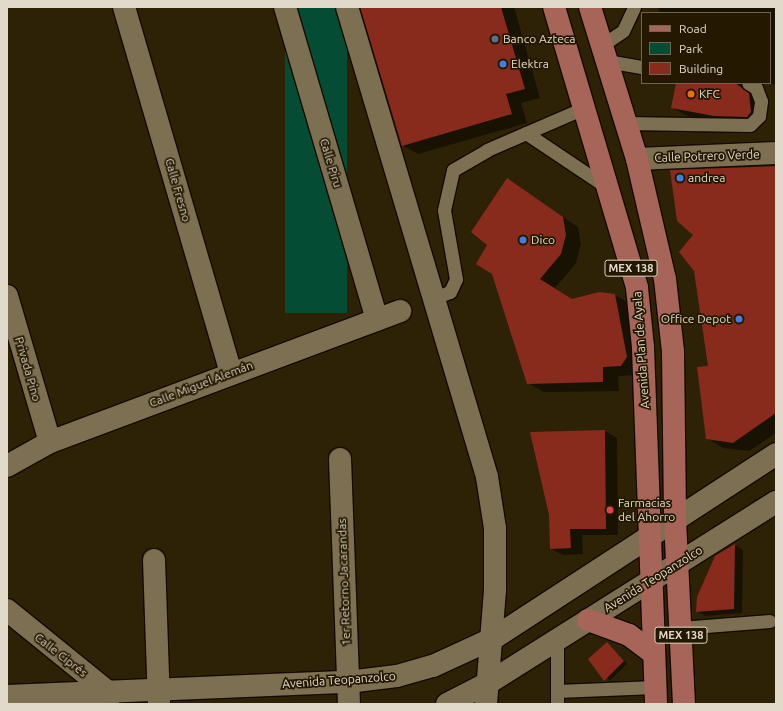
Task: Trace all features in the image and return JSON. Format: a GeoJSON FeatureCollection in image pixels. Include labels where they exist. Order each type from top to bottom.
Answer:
{"type":"FeatureCollection","features":[{"type":"Feature","properties":{"kind":"main road","name":"Avenida Plan de Ayala"},"geometry":{"type":"LineString","coordinates":[[554,7],[637,288],[656,696]]}},
{"type":"Feature","properties":{"kind":"main road","name":"MEX 138"},"geometry":{"type":"LineString","coordinates":[[590,7],[637,159],[666,278],[673,351],[675,520],[684,704]]}},
{"type":"Feature","properties":{"kind":"main road"},"geometry":{"type":"LineString","coordinates":[[588,620],[629,635],[654,654]]}},
{"type":"Feature","properties":{"kind":"street","name":"Calle Fresno"},"geometry":{"type":"LineString","coordinates":[[124,7],[231,372]]}},
{"type":"Feature","properties":{"kind":"street","name":"Calle Piru"},"geometry":{"type":"LineString","coordinates":[[285,7],[377,320]]}},
{"type":"Feature","properties":{"kind":"street"},"geometry":{"type":"LineString","coordinates":[[347,7],[487,477],[495,528],[494,638],[490,682],[486,704]]}},
{"type":"Feature","properties":{"kind":"street","name":"Calle Potrero Verde"},"geometry":{"type":"LineString","coordinates":[[637,159],[776,153]]}},
{"type":"Feature","properties":{"kind":"street","name":"Privada Pino"},"geometry":{"type":"LineString","coordinates":[[7,296],[50,442]]}},
{"type":"Feature","properties":{"kind":"street","name":"Calle Miguel Alemán"},"geometry":{"type":"LineString","coordinates":[[7,466],[50,442],[231,372],[400,311]]}},
{"type":"Feature","properties":{"kind":"street","name":"Avenida Teopanzolco"},"geometry":{"type":"LineString","coordinates":[[7,696],[107,698],[158,696],[348,682],[397,676],[433,666],[494,638],[776,454]]}},
{"type":"Feature","properties":{"kind":"street","name":"1er Retorno Jacarandas"},"geometry":{"type":"LineString","coordinates":[[340,459],[348,704]]}},
{"type":"Feature","properties":{"kind":"street","name":"Avenida Teopanzolco"},"geometry":{"type":"LineString","coordinates":[[447,704],[490,682],[557,639],[650,583],[776,502]]}},
{"type":"Feature","properties":{"kind":"street"},"geometry":{"type":"LineString","coordinates":[[154,560],[158,696]]}},
{"type":"Feature","properties":{"kind":"street","name":"Calle Ciprés"},"geometry":{"type":"LineString","coordinates":[[7,610],[107,698]]}},
{"type":"Feature","properties":{"kind":"lane"},"geometry":{"type":"LineString","coordinates":[[634,7],[623,31],[604,53],[641,66]]}},
{"type":"Feature","properties":{"kind":"lane"},"geometry":{"type":"LineString","coordinates":[[626,123],[750,125],[760,116],[761,101],[756,88],[750,84]]}},
{"type":"Feature","properties":{"kind":"lane"},"geometry":{"type":"LineString","coordinates":[[434,298],[450,292],[456,279],[444,210],[453,170],[526,134],[584,108]]}},
{"type":"Feature","properties":{"kind":"lane"},"geometry":{"type":"LineString","coordinates":[[526,134],[608,188]]}},
{"type":"Feature","properties":{"kind":"lane"},"geometry":{"type":"LineString","coordinates":[[680,628],[770,622]]}},
{"type":"Feature","properties":{"kind":"lane"},"geometry":{"type":"LineString","coordinates":[[557,639],[557,704]]}},
{"type":"Feature","properties":{"kind":"lane"},"geometry":{"type":"LineString","coordinates":[[557,691],[656,696]]}},
{"type":"Feature","properties":{"kind":"green space"},"geometry":{"type":"Polygon","coordinates":[[[285,7],[347,7],[347,313],[285,313],[285,7]]]}},
{"type":"Feature","properties":{"kind":"building"},"geometry":{"type":"Polygon","coordinates":[[[360,7],[501,7],[525,89],[506,94],[512,114],[402,146],[360,7]]]}},
{"type":"Feature","properties":{"kind":"building"},"geometry":{"type":"Polygon","coordinates":[[[676,84],[736,84],[749,93],[751,112],[747,117],[714,116],[671,108],[676,84]]]}},
{"type":"Feature","properties":{"kind":"building"},"geometry":{"type":"Polygon","coordinates":[[[776,166],[776,413],[733,443],[706,439],[697,367],[708,366],[694,271],[679,252],[693,235],[677,221],[670,170],[776,166]]]}},
{"type":"Feature","properties":{"kind":"building"},"geometry":{"type":"Polygon","coordinates":[[[507,178],[563,217],[566,235],[561,254],[540,279],[572,299],[599,292],[615,294],[627,357],[621,366],[603,367],[603,382],[527,384],[492,274],[476,264],[487,245],[471,232],[507,178]]]}},
{"type":"Feature","properties":{"kind":"building"},"geometry":{"type":"Polygon","coordinates":[[[605,430],[606,529],[570,529],[571,548],[550,549],[549,515],[530,432],[605,430]]]}},
{"type":"Feature","properties":{"kind":"building"},"geometry":{"type":"Polygon","coordinates":[[[735,544],[734,609],[696,612],[697,597],[715,556],[735,544]]]}},
{"type":"Feature","properties":{"kind":"building"},"geometry":{"type":"Polygon","coordinates":[[[607,642],[624,661],[604,681],[588,659],[607,642]]]}},
{"type":"Feature","properties":{"kind":"place","name":"Banco Azteca"},"geometry":{"type":"Point","coordinates":[495,39]}},
{"type":"Feature","properties":{"kind":"place","name":"Elektra"},"geometry":{"type":"Point","coordinates":[503,64]}},
{"type":"Feature","properties":{"kind":"place","name":"KFC"},"geometry":{"type":"Point","coordinates":[691,94]}},
{"type":"Feature","properties":{"kind":"place","name":"andrea"},"geometry":{"type":"Point","coordinates":[680,178]}},
{"type":"Feature","properties":{"kind":"place","name":"Dico"},"geometry":{"type":"Point","coordinates":[523,240]}},
{"type":"Feature","properties":{"kind":"place","name":"Office Depot"},"geometry":{"type":"Point","coordinates":[739,319]}},
{"type":"Feature","properties":{"kind":"place","name":"Farmacias del Ahorro"},"geometry":{"type":"Point","coordinates":[610,510]}}]}
